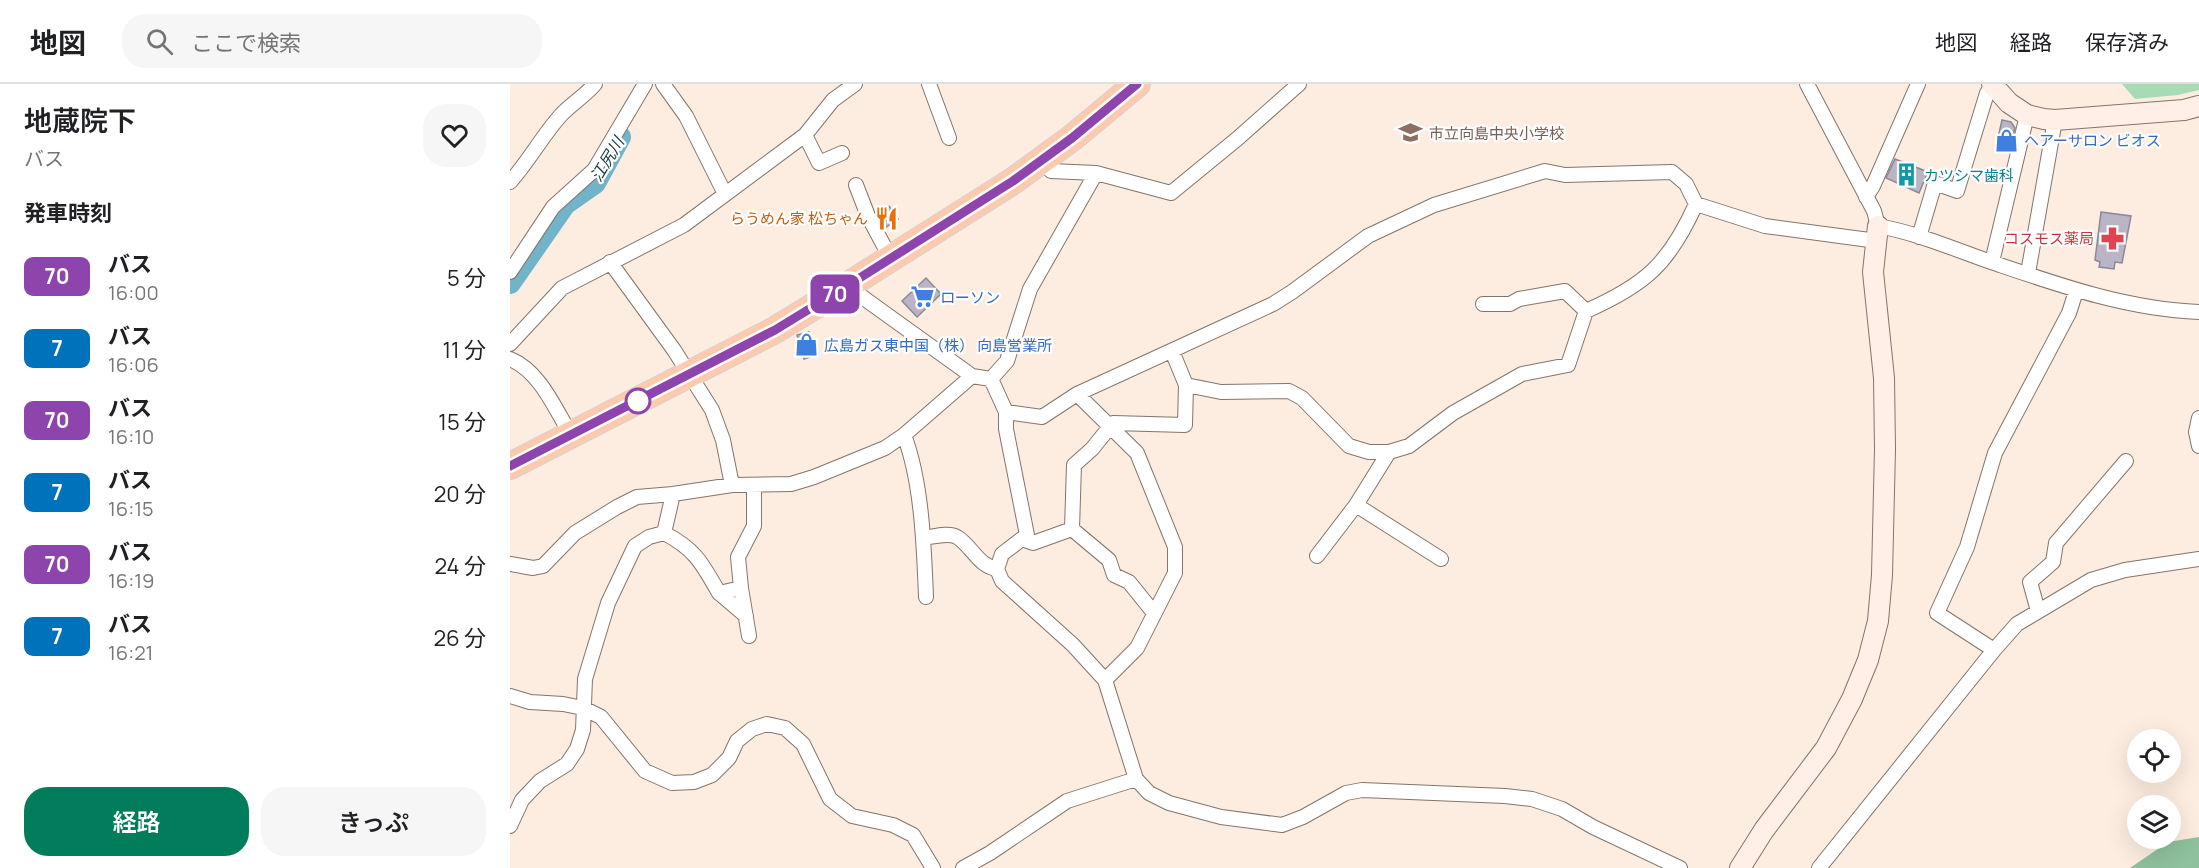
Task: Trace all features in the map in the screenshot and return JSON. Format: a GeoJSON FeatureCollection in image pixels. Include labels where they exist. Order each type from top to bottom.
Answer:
{"type":"FeatureCollection","features":[{"type":"Feature","properties":{"kind":"highway"},"geometry":{"type":"LineString","coordinates":[[510,466],[775,330],[960,216],[1042,160],[1137,84]]}},
{"type":"Feature","properties":{"kind":"street"},"geometry":{"type":"LineString","coordinates":[[510,182],[563,113],[596,84]]}},
{"type":"Feature","properties":{"kind":"street"},"geometry":{"type":"LineString","coordinates":[[510,272],[553,207],[594,170],[645,84]]}},
{"type":"Feature","properties":{"kind":"street"},"geometry":{"type":"LineString","coordinates":[[663,84],[686,116],[726,194]]}},
{"type":"Feature","properties":{"kind":"street"},"geometry":{"type":"LineString","coordinates":[[510,344],[562,288],[684,225],[805,135],[833,100],[855,84]]}},
{"type":"Feature","properties":{"kind":"street"},"geometry":{"type":"LineString","coordinates":[[928,84],[949,138]]}},
{"type":"Feature","properties":{"kind":"street"},"geometry":{"type":"LineString","coordinates":[[1042,160],[1051,171],[1096,172],[1172,193],[1299,84]]}},
{"type":"Feature","properties":{"kind":"street"},"geometry":{"type":"LineString","coordinates":[[1740,868],[1764,831],[1826,748],[1852,699],[1868,660],[1878,621],[1882,575],[1886,449],[1884,378],[1873,272],[1877,234],[1874,211],[1807,84]]}},
{"type":"Feature","properties":{"kind":"street"},"geometry":{"type":"LineString","coordinates":[[1866,197],[1918,84]]}},
{"type":"Feature","properties":{"kind":"street"},"geometry":{"type":"LineString","coordinates":[[1918,237],[1935,183],[1957,191],[1987,93],[1993,85],[2008,103],[2027,116],[2055,120],[2184,110],[2199,106]]}},
{"type":"Feature","properties":{"kind":"street"},"geometry":{"type":"LineString","coordinates":[[1992,262],[2027,116]]}},
{"type":"Feature","properties":{"kind":"street"},"geometry":{"type":"LineString","coordinates":[[2028,273],[2055,120]]}},
{"type":"Feature","properties":{"kind":"street"},"geometry":{"type":"LineString","coordinates":[[805,135],[819,162],[842,153]]}},
{"type":"Feature","properties":{"kind":"street"},"geometry":{"type":"LineString","coordinates":[[1006,412],[1042,417],[1077,394],[1273,304],[1368,236],[1434,205],[1545,171],[1565,175],[1671,172],[1686,184],[1696,204],[1765,226],[1877,234],[1895,229],[2076,291],[2153,308],[2199,312]]}},
{"type":"Feature","properties":{"kind":"street"},"geometry":{"type":"LineString","coordinates":[[991,379],[1007,362],[1030,289],[1096,172]]}},
{"type":"Feature","properties":{"kind":"street"},"geometry":{"type":"LineString","coordinates":[[856,185],[868,216],[891,259]]}},
{"type":"Feature","properties":{"kind":"street"},"geometry":{"type":"LineString","coordinates":[[1186,385],[1221,392],[1288,391],[1302,398],[1349,446],[1369,452],[1389,452],[1409,446],[1452,413],[1522,374],[1568,365],[1586,311],[1632,289],[1666,259],[1682,235],[1696,204]]}},
{"type":"Feature","properties":{"kind":"street"},"geometry":{"type":"LineString","coordinates":[[610,262],[674,350],[712,410],[723,440],[732,485]]}},
{"type":"Feature","properties":{"kind":"street"},"geometry":{"type":"LineString","coordinates":[[847,286],[972,376],[991,379]]}},
{"type":"Feature","properties":{"kind":"street"},"geometry":{"type":"LineString","coordinates":[[1483,304],[1510,304],[1519,298],[1565,291],[1586,311]]}},
{"type":"Feature","properties":{"kind":"street"},"geometry":{"type":"LineString","coordinates":[[1994,650],[1937,613],[1967,548],[1995,453],[2069,314],[2076,291]]}},
{"type":"Feature","properties":{"kind":"street"},"geometry":{"type":"LineString","coordinates":[[1072,529],[1074,465],[1092,449],[1109,426],[1113,423],[1185,424],[1186,385],[1172,351]]}},
{"type":"Feature","properties":{"kind":"street"},"geometry":{"type":"LineString","coordinates":[[510,359],[518,362],[532,375],[571,435]]}},
{"type":"Feature","properties":{"kind":"street"},"geometry":{"type":"LineString","coordinates":[[510,564],[533,568],[543,567],[575,534],[637,497],[732,485],[791,484],[814,477],[885,448],[904,435],[972,376]]}},
{"type":"Feature","properties":{"kind":"street"},"geometry":{"type":"LineString","coordinates":[[991,379],[1006,412],[1006,429],[1027,535],[1002,554],[997,569],[1002,581],[1073,645],[1105,680],[1136,779],[1149,793],[1169,803],[1221,817],[1282,825],[1303,817],[1346,793],[1362,790],[1532,799],[1562,809],[1593,827],[1680,868]]}},
{"type":"Feature","properties":{"kind":"street"},"geometry":{"type":"LineString","coordinates":[[1077,394],[1137,453],[1176,548],[1175,573],[1137,648],[1105,680]]}},
{"type":"Feature","properties":{"kind":"street"},"geometry":{"type":"LineString","coordinates":[[2199,418],[2196,432],[2199,446]]}},
{"type":"Feature","properties":{"kind":"street"},"geometry":{"type":"LineString","coordinates":[[904,435],[910,452],[923,538],[926,597]]}},
{"type":"Feature","properties":{"kind":"street"},"geometry":{"type":"LineString","coordinates":[[1317,556],[1356,505],[1389,452]]}},
{"type":"Feature","properties":{"kind":"street"},"geometry":{"type":"LineString","coordinates":[[2038,611],[2030,582],[2053,561],[2056,543],[2126,461]]}},
{"type":"Feature","properties":{"kind":"street"},"geometry":{"type":"LineString","coordinates":[[749,636],[738,557],[754,526],[754,485]]}},
{"type":"Feature","properties":{"kind":"street"},"geometry":{"type":"LineString","coordinates":[[664,532],[674,494]]}},
{"type":"Feature","properties":{"kind":"street"},"geometry":{"type":"LineString","coordinates":[[1356,505],[1441,559]]}},
{"type":"Feature","properties":{"kind":"street"},"geometry":{"type":"LineString","coordinates":[[1022,539],[1033,543],[1072,529]]}},
{"type":"Feature","properties":{"kind":"street"},"geometry":{"type":"LineString","coordinates":[[1072,529],[1109,560],[1114,576],[1129,582],[1154,614]]}},
{"type":"Feature","properties":{"kind":"street"},"geometry":{"type":"LineString","coordinates":[[510,826],[522,800],[540,781],[567,764],[577,749],[583,730],[585,679],[608,603],[635,546],[649,537],[664,532],[679,540],[697,556],[719,592],[746,616]]}},
{"type":"Feature","properties":{"kind":"street"},"geometry":{"type":"LineString","coordinates":[[923,538],[956,536],[988,568],[997,569]]}},
{"type":"Feature","properties":{"kind":"street"},"geometry":{"type":"LineString","coordinates":[[1819,868],[2017,624],[2091,580],[2125,570],[2199,559]]}},
{"type":"Feature","properties":{"kind":"street"},"geometry":{"type":"LineString","coordinates":[[719,592],[741,588]]}},
{"type":"Feature","properties":{"kind":"street"},"geometry":{"type":"LineString","coordinates":[[510,696],[530,702],[583,708],[601,717],[645,771],[672,783],[694,782],[712,775],[729,758],[737,741],[752,729],[767,724],[785,728],[802,744],[830,799],[852,816],[893,825],[913,835],[933,868]]}},
{"type":"Feature","properties":{"kind":"street"},"geometry":{"type":"LineString","coordinates":[[963,868],[990,853],[1067,801],[1136,779]]}},
{"type":"Feature","properties":{"kind":"green space"},"geometry":{"type":"Polygon","coordinates":[[[2122,84],[2199,84],[2199,90],[2178,95],[2135,99],[2122,84]]]}},
{"type":"Feature","properties":{"kind":"green space"},"geometry":{"type":"Polygon","coordinates":[[[2199,837],[2199,868],[2130,868],[2158,849],[2181,849],[2181,840],[2199,837]]]}},
{"type":"Feature","properties":{"kind":"building","name":"ヘアーサロン ビオス"},"geometry":{"type":"Polygon","coordinates":[[[2002,120],[2011,122],[2015,128],[2009,150],[1996,147],[2002,120]]]}},
{"type":"Feature","properties":{"kind":"building","name":"カツシマ歯科"},"geometry":{"type":"Polygon","coordinates":[[[1895,159],[1928,172],[1919,193],[1886,178],[1895,159]]]}},
{"type":"Feature","properties":{"kind":"building","name":"らうめん家 松ちゃん"},"geometry":{"type":"Polygon","coordinates":[[[889,206],[898,219],[885,228],[877,214],[889,206]]]}},
{"type":"Feature","properties":{"kind":"building","name":"コスモス薬局"},"geometry":{"type":"Polygon","coordinates":[[[2101,212],[2131,216],[2122,263],[2115,262],[2114,269],[2099,267],[2100,262],[2095,260],[2101,212]]]}},
{"type":"Feature","properties":{"kind":"building"},"geometry":{"type":"Polygon","coordinates":[[[926,278],[941,294],[917,317],[902,301],[926,278]]]}},
{"type":"Feature","properties":{"kind":"building","name":"広島ガス東中国（株） 向島営業所"},"geometry":{"type":"Polygon","coordinates":[[[809,332],[816,355],[804,359],[797,335],[809,332]]]}},
{"type":"Feature","properties":{"kind":"waterway","name":"江尻川"},"geometry":{"type":"LineString","coordinates":[[510,283],[565,204],[595,183],[620,137]]}},
{"type":"Feature","properties":{"kind":"bus line","name":"70"},"geometry":{"type":"LineString","coordinates":[[510,466],[775,330],[953,221],[1013,181],[1072,138],[1137,84]]}},
{"type":"Feature","properties":{"kind":"place","name":"市立向島中央小学校"},"geometry":{"type":"Point","coordinates":[1411,133]}},
{"type":"Feature","properties":{"kind":"place","name":"ヘアーサロン ビオス"},"geometry":{"type":"Point","coordinates":[2006,140]}},
{"type":"Feature","properties":{"kind":"place","name":"カツシマ歯科"},"geometry":{"type":"Point","coordinates":[1906,175]}},
{"type":"Feature","properties":{"kind":"place","name":"らうめん家 松ちゃん"},"geometry":{"type":"Point","coordinates":[886,218]}},
{"type":"Feature","properties":{"kind":"place","name":"コスモス薬局"},"geometry":{"type":"Point","coordinates":[2112,238]}},
{"type":"Feature","properties":{"kind":"place","name":"ローソン"},"geometry":{"type":"Point","coordinates":[922,297]}},
{"type":"Feature","properties":{"kind":"place","name":"広島ガス東中国（株） 向島営業所"},"geometry":{"type":"Point","coordinates":[806,345]}}]}
